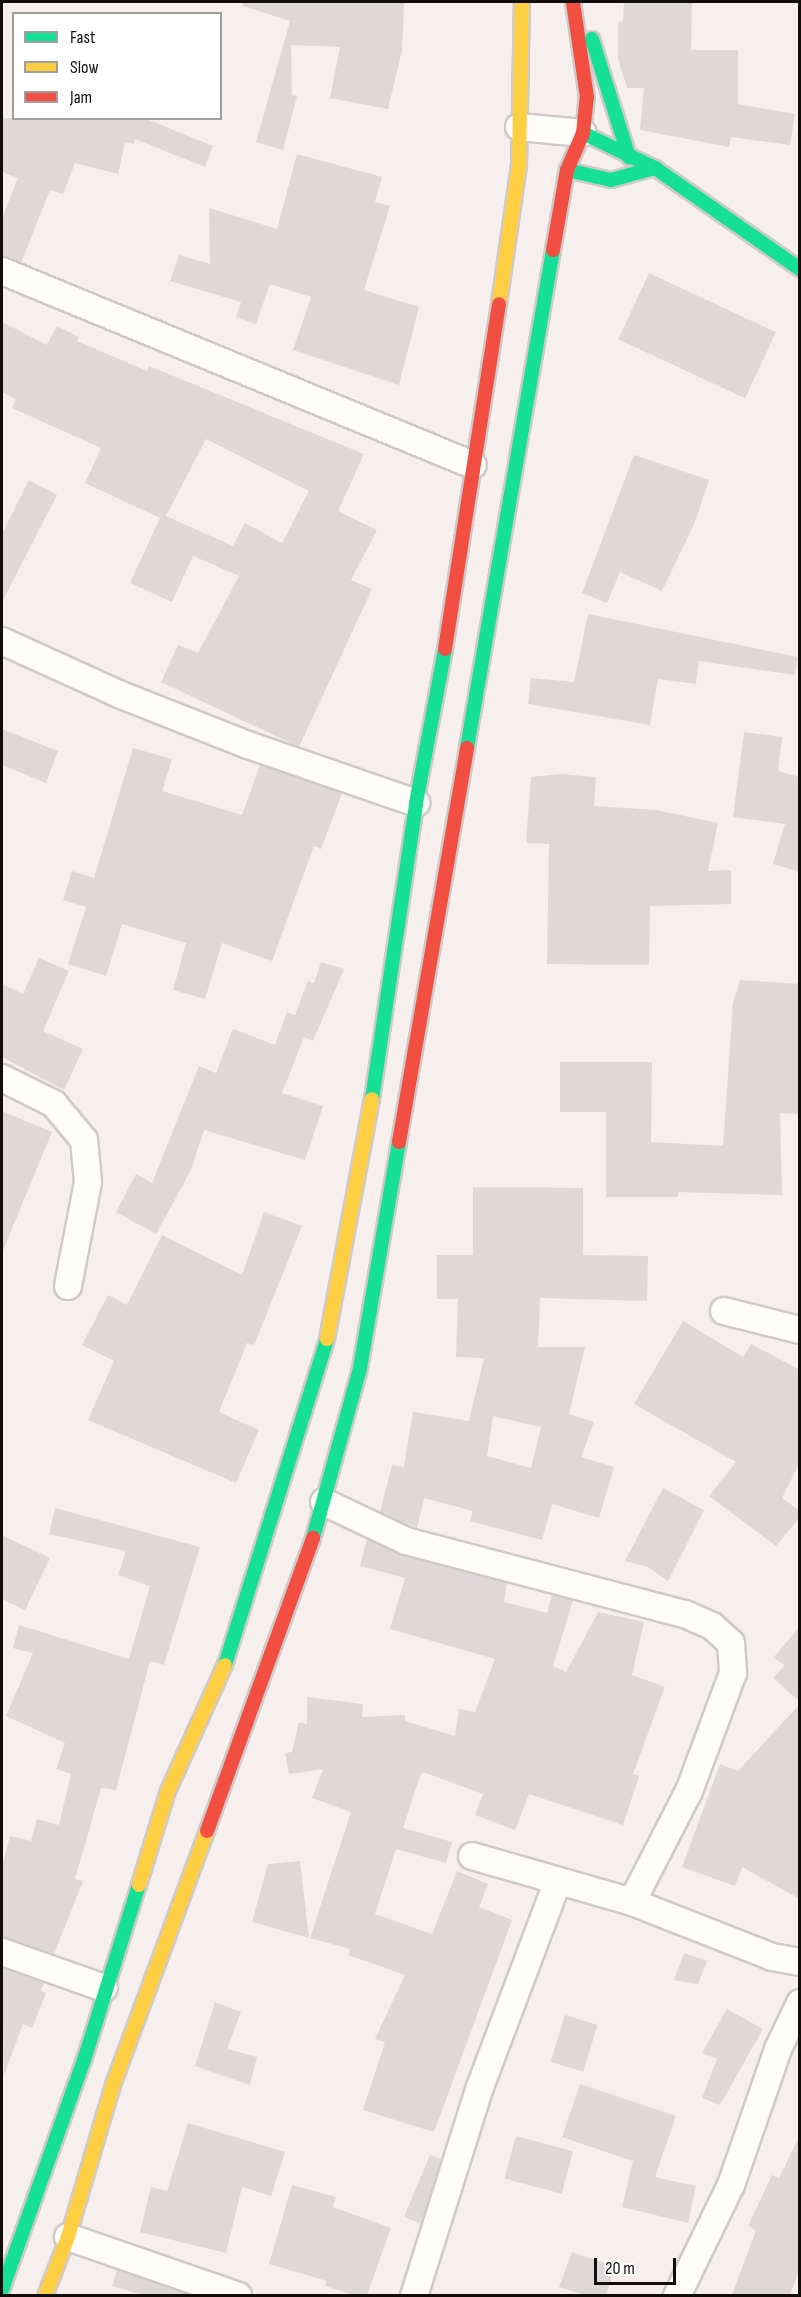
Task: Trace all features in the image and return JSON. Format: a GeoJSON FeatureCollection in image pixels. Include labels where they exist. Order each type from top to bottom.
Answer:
{"type":"FeatureCollection","features":[{"type":"Feature","properties":{"kind":"main road"},"geometry":{"type":"LineString","coordinates":[[2,2290],[84,2057],[168,1791],[224,1667],[331,1325],[387,1016],[416,803],[460,571],[472,465],[519,166],[522,2]]}},
{"type":"Feature","properties":{"kind":"main road"},"geometry":{"type":"LineString","coordinates":[[45,2295],[68,2237],[114,2085],[324,1502],[375,1301],[567,171],[583,133],[587,97],[573,2]]}},
{"type":"Feature","properties":{"kind":"main road"},"geometry":{"type":"LineString","coordinates":[[580,2],[629,157]]}},
{"type":"Feature","properties":{"kind":"main road"},"geometry":{"type":"LineString","coordinates":[[583,133],[655,168],[800,269]]}},
{"type":"Feature","properties":{"kind":"main road"},"geometry":{"type":"LineString","coordinates":[[567,171],[610,180],[655,168]]}},
{"type":"Feature","properties":{"kind":"street"},"geometry":{"type":"LineString","coordinates":[[519,127],[583,133]]}},
{"type":"Feature","properties":{"kind":"street"},"geometry":{"type":"LineString","coordinates":[[2,271],[472,465]]}},
{"type":"Feature","properties":{"kind":"street"},"geometry":{"type":"LineString","coordinates":[[2,641],[206,729],[416,803]]}},
{"type":"Feature","properties":{"kind":"street"},"geometry":{"type":"LineString","coordinates":[[2,1078],[54,1104],[84,1140],[88,1182],[68,1286]]}},
{"type":"Feature","properties":{"kind":"street"},"geometry":{"type":"LineString","coordinates":[[724,1311],[800,1330]]}},
{"type":"Feature","properties":{"kind":"street"},"geometry":{"type":"LineString","coordinates":[[324,1502],[406,1541],[685,1614],[712,1626],[731,1643],[733,1673],[689,1791],[632,1902]]}},
{"type":"Feature","properties":{"kind":"street"},"geometry":{"type":"LineString","coordinates":[[472,1856],[557,1883],[632,1902],[772,1957],[800,1962]]}},
{"type":"Feature","properties":{"kind":"street"},"geometry":{"type":"LineString","coordinates":[[414,2295],[480,2087],[557,1883]]}},
{"type":"Feature","properties":{"kind":"street"},"geometry":{"type":"LineString","coordinates":[[2,1952],[104,1988]]}},
{"type":"Feature","properties":{"kind":"street"},"geometry":{"type":"LineString","coordinates":[[677,2295],[731,2185],[778,2049],[800,2003]]}},
{"type":"Feature","properties":{"kind":"street"},"geometry":{"type":"LineString","coordinates":[[68,2237],[238,2295]]}},
{"type":"Feature","properties":{"kind":"building"},"geometry":{"type":"Polygon","coordinates":[[[243,2],[404,2],[402,50],[388,109],[330,98],[340,47],[291,45],[292,95],[297,96],[283,150],[256,142],[290,21],[243,6],[243,2]]]}},
{"type":"Feature","properties":{"kind":"building"},"geometry":{"type":"Polygon","coordinates":[[[624,2],[692,2],[691,50],[738,50],[738,104],[795,114],[790,145],[731,137],[729,147],[640,130],[644,88],[627,88],[618,59],[618,22],[623,21],[624,2]]]}},
{"type":"Feature","properties":{"kind":"building"},"geometry":{"type":"Polygon","coordinates":[[[2,118],[12,118],[12,120],[149,120],[213,146],[205,167],[135,139],[134,144],[125,142],[118,174],[75,163],[63,194],[50,190],[21,263],[2,256],[2,218],[18,178],[2,172],[2,118]]]}},
{"type":"Feature","properties":{"kind":"building"},"geometry":{"type":"Polygon","coordinates":[[[297,154],[382,177],[375,202],[390,206],[364,290],[419,307],[399,385],[293,350],[311,297],[270,284],[256,324],[236,317],[241,302],[170,281],[179,255],[210,264],[209,208],[277,229],[297,154]]]}},
{"type":"Feature","properties":{"kind":"building"},"geometry":{"type":"Polygon","coordinates":[[[649,273],[776,332],[745,398],[618,339],[649,273]]]}},
{"type":"Feature","properties":{"kind":"building"},"geometry":{"type":"Polygon","coordinates":[[[2,322],[47,345],[57,326],[79,337],[77,341],[147,371],[149,366],[364,454],[338,511],[377,530],[351,580],[372,589],[299,747],[161,682],[178,645],[198,653],[239,576],[193,556],[172,602],[130,583],[160,518],[85,483],[101,448],[12,408],[16,400],[2,392],[2,322]],[[206,439],[166,516],[233,546],[245,523],[282,543],[309,491],[206,439]]]}},
{"type":"Feature","properties":{"kind":"building"},"geometry":{"type":"Polygon","coordinates":[[[634,455],[709,480],[695,522],[662,591],[620,572],[607,603],[582,593],[634,455]]]}},
{"type":"Feature","properties":{"kind":"building"},"geometry":{"type":"Polygon","coordinates":[[[29,480],[57,495],[2,602],[2,534],[29,480]]]}},
{"type":"Feature","properties":{"kind":"building"},"geometry":{"type":"Polygon","coordinates":[[[588,614],[798,657],[795,675],[699,661],[696,684],[658,679],[650,725],[528,704],[531,678],[574,682],[588,614]]]}},
{"type":"Feature","properties":{"kind":"building"},"geometry":{"type":"Polygon","coordinates":[[[2,729],[58,751],[46,783],[2,765],[2,729]]]}},
{"type":"Feature","properties":{"kind":"building"},"geometry":{"type":"Polygon","coordinates":[[[744,732],[782,737],[778,771],[800,777],[800,872],[773,864],[785,824],[733,817],[744,732]]]}},
{"type":"Feature","properties":{"kind":"building"},"geometry":{"type":"Polygon","coordinates":[[[133,748],[172,759],[162,791],[242,815],[260,765],[342,793],[321,849],[314,846],[272,961],[222,943],[205,999],[173,990],[186,943],[122,924],[106,976],[68,964],[86,907],[63,900],[72,871],[94,878],[133,748]]]}},
{"type":"Feature","properties":{"kind":"building"},"geometry":{"type":"Polygon","coordinates":[[[560,774],[596,777],[594,806],[656,810],[718,823],[708,871],[731,870],[731,904],[650,906],[649,965],[547,964],[549,844],[526,843],[531,777],[560,774]]]}},
{"type":"Feature","properties":{"kind":"building"},"geometry":{"type":"Polygon","coordinates":[[[39,958],[69,971],[43,1031],[83,1049],[64,1090],[2,1057],[2,984],[23,994],[39,958]]]}},
{"type":"Feature","properties":{"kind":"building"},"geometry":{"type":"Polygon","coordinates":[[[321,962],[344,969],[313,1041],[304,1037],[282,1093],[323,1106],[305,1160],[204,1130],[191,1170],[156,1234],[116,1212],[136,1174],[152,1183],[199,1066],[216,1073],[233,1029],[275,1045],[287,1012],[295,1015],[308,981],[314,983],[321,962]]]}},
{"type":"Feature","properties":{"kind":"building"},"geometry":{"type":"Polygon","coordinates":[[[740,980],[800,984],[800,1114],[780,1113],[782,1195],[678,1192],[678,1197],[606,1197],[606,1112],[560,1112],[560,1062],[652,1062],[651,1142],[723,1146],[733,1003],[740,980]]]}},
{"type":"Feature","properties":{"kind":"building"},"geometry":{"type":"Polygon","coordinates":[[[2,1111],[52,1132],[2,1253],[2,1111]]]}},
{"type":"Feature","properties":{"kind":"building"},"geometry":{"type":"Polygon","coordinates":[[[473,1187],[583,1188],[583,1255],[648,1256],[647,1301],[540,1298],[538,1347],[585,1347],[569,1414],[594,1422],[581,1457],[614,1467],[599,1518],[552,1504],[542,1540],[470,1521],[473,1511],[424,1498],[417,1528],[380,1512],[392,1465],[404,1467],[413,1412],[469,1421],[484,1358],[456,1357],[458,1299],[437,1299],[437,1255],[473,1255],[473,1187]],[[493,1416],[487,1456],[531,1468],[541,1427],[493,1416]]]}},
{"type":"Feature","properties":{"kind":"building"},"geometry":{"type":"Polygon","coordinates":[[[264,1212],[302,1226],[254,1345],[247,1343],[219,1412],[259,1430],[236,1483],[88,1420],[114,1361],[82,1345],[108,1295],[127,1305],[162,1235],[242,1275],[264,1212]]]}},
{"type":"Feature","properties":{"kind":"building"},"geometry":{"type":"Polygon","coordinates":[[[683,1321],[743,1357],[751,1344],[800,1370],[800,1462],[782,1498],[800,1511],[800,1517],[776,1546],[709,1496],[736,1462],[634,1404],[683,1321]]]}},
{"type":"Feature","properties":{"kind":"building"},"geometry":{"type":"Polygon","coordinates":[[[663,1488],[704,1510],[668,1581],[648,1567],[625,1561],[663,1488]]]}},
{"type":"Feature","properties":{"kind":"building"},"geometry":{"type":"Polygon","coordinates":[[[55,1508],[200,1547],[164,1665],[150,1661],[116,1790],[101,1788],[75,1879],[83,1881],[54,1954],[2,1937],[2,1867],[10,1836],[31,1841],[37,1819],[59,1825],[71,1774],[56,1769],[65,1743],[6,1716],[33,1653],[13,1648],[19,1625],[129,1659],[150,1586],[118,1575],[126,1551],[49,1534],[55,1508]]]}},
{"type":"Feature","properties":{"kind":"building"},"geometry":{"type":"Polygon","coordinates":[[[2,1535],[50,1558],[25,1610],[2,1599],[2,1535]]]}},
{"type":"Feature","properties":{"kind":"building"},"geometry":{"type":"Polygon","coordinates":[[[367,1539],[402,1555],[507,1583],[504,1602],[547,1613],[552,1595],[573,1600],[553,1666],[566,1672],[598,1612],[644,1622],[632,1675],[665,1687],[633,1774],[639,1776],[623,1825],[529,1794],[515,1830],[475,1815],[483,1794],[423,1772],[420,1776],[403,1828],[452,1842],[446,1863],[396,1849],[375,1914],[432,1934],[457,1871],[488,1884],[479,1907],[512,1920],[434,2132],[363,2110],[385,2042],[375,2039],[405,1975],[348,1955],[350,1949],[310,1938],[351,1812],[312,1798],[323,1769],[289,1774],[285,1753],[292,1752],[299,1722],[307,1724],[307,1697],[363,1704],[362,1717],[405,1715],[405,1721],[455,1736],[459,1709],[475,1712],[495,1659],[390,1629],[405,1578],[360,1566],[367,1539]]]}},
{"type":"Feature","properties":{"kind":"building"},"geometry":{"type":"Polygon","coordinates":[[[800,1626],[800,1702],[773,1678],[785,1665],[773,1658],[800,1626]]]}},
{"type":"Feature","properties":{"kind":"building"},"geometry":{"type":"Polygon","coordinates":[[[800,1704],[800,1899],[742,1867],[735,1886],[682,1867],[720,1764],[738,1771],[800,1704]]]}},
{"type":"Feature","properties":{"kind":"building"},"geometry":{"type":"Polygon","coordinates":[[[300,1861],[309,1938],[252,1922],[268,1864],[300,1861]]]}},
{"type":"Feature","properties":{"kind":"building"},"geometry":{"type":"Polygon","coordinates":[[[684,1953],[707,1961],[698,1984],[674,1980],[684,1953]]]}},
{"type":"Feature","properties":{"kind":"building"},"geometry":{"type":"Polygon","coordinates":[[[2,1968],[44,1983],[41,1991],[46,1993],[32,2028],[23,2024],[4,2075],[2,1968]]]}},
{"type":"Feature","properties":{"kind":"building"},"geometry":{"type":"Polygon","coordinates":[[[215,2002],[241,2012],[227,2049],[257,2057],[250,2085],[195,2066],[215,2002]]]}},
{"type":"Feature","properties":{"kind":"building"},"geometry":{"type":"Polygon","coordinates":[[[727,2009],[763,2029],[720,2105],[702,2098],[717,2059],[702,2053],[727,2009]]]}},
{"type":"Feature","properties":{"kind":"building"},"geometry":{"type":"Polygon","coordinates":[[[565,2015],[598,2025],[583,2072],[551,2062],[565,2015]]]}},
{"type":"Feature","properties":{"kind":"building"},"geometry":{"type":"Polygon","coordinates":[[[580,2084],[676,2116],[655,2177],[696,2186],[688,2223],[622,2207],[633,2161],[562,2137],[580,2084]]]}},
{"type":"Feature","properties":{"kind":"building"},"geometry":{"type":"Polygon","coordinates":[[[188,2123],[285,2152],[271,2196],[242,2187],[226,2253],[140,2232],[151,2187],[167,2191],[188,2123]]]}},
{"type":"Feature","properties":{"kind":"building"},"geometry":{"type":"Polygon","coordinates":[[[800,2135],[800,2269],[790,2295],[732,2295],[756,2230],[748,2226],[772,2175],[779,2178],[800,2135]]]}},
{"type":"Feature","properties":{"kind":"building"},"geometry":{"type":"Polygon","coordinates":[[[516,2136],[573,2151],[562,2194],[505,2179],[516,2136]]]}},
{"type":"Feature","properties":{"kind":"building"},"geometry":{"type":"Polygon","coordinates":[[[430,2155],[441,2159],[421,2224],[404,2217],[430,2155]]]}},
{"type":"Feature","properties":{"kind":"building"},"geometry":{"type":"Polygon","coordinates":[[[292,2185],[336,2197],[333,2207],[391,2228],[367,2295],[354,2295],[325,2286],[327,2281],[269,2264],[292,2185]]]}},
{"type":"Feature","properties":{"kind":"building"},"geometry":{"type":"Polygon","coordinates":[[[572,2252],[616,2267],[606,2295],[584,2295],[559,2287],[572,2252]]]}},
{"type":"Feature","properties":{"kind":"building"},"geometry":{"type":"Polygon","coordinates":[[[117,2270],[191,2295],[143,2295],[112,2286],[117,2270]]]}},
{"type":"Feature","properties":{"kind":"traffic: fast"},"geometry":{"type":"LineString","coordinates":[[592,39],[629,157]]}},
{"type":"Feature","properties":{"kind":"traffic: fast"},"geometry":{"type":"LineString","coordinates":[[583,133],[655,168],[800,269]]}},
{"type":"Feature","properties":{"kind":"traffic: fast"},"geometry":{"type":"LineString","coordinates":[[567,170],[611,180],[655,168]]}},
{"type":"Feature","properties":{"kind":"traffic: fast"},"geometry":{"type":"LineString","coordinates":[[467,748],[553,250]]}},
{"type":"Feature","properties":{"kind":"traffic: fast"},"geometry":{"type":"LineString","coordinates":[[372,1099],[416,803],[445,649]]}},
{"type":"Feature","properties":{"kind":"traffic: fast"},"geometry":{"type":"LineString","coordinates":[[313,1538],[360,1368],[399,1142]]}},
{"type":"Feature","properties":{"kind":"traffic: fast"},"geometry":{"type":"LineString","coordinates":[[225,1665],[327,1339]]}},
{"type":"Feature","properties":{"kind":"traffic: fast"},"geometry":{"type":"LineString","coordinates":[[2,2290],[85,2057],[139,1885]]}},
{"type":"Feature","properties":{"kind":"traffic: slow"},"geometry":{"type":"LineString","coordinates":[[499,304],[519,166],[522,2]]}},
{"type":"Feature","properties":{"kind":"traffic: slow"},"geometry":{"type":"LineString","coordinates":[[327,1339],[372,1099]]}},
{"type":"Feature","properties":{"kind":"traffic: slow"},"geometry":{"type":"LineString","coordinates":[[139,1885],[168,1791],[225,1665]]}},
{"type":"Feature","properties":{"kind":"traffic: slow"},"geometry":{"type":"LineString","coordinates":[[45,2296],[68,2237],[113,2085],[207,1831]]}},
{"type":"Feature","properties":{"kind":"traffic: jam"},"geometry":{"type":"LineString","coordinates":[[553,250],[567,170],[583,133],[587,97],[573,2]]}},
{"type":"Feature","properties":{"kind":"traffic: jam"},"geometry":{"type":"LineString","coordinates":[[445,649],[499,304]]}},
{"type":"Feature","properties":{"kind":"traffic: jam"},"geometry":{"type":"LineString","coordinates":[[399,1142],[467,748]]}},
{"type":"Feature","properties":{"kind":"traffic: jam"},"geometry":{"type":"LineString","coordinates":[[207,1831],[313,1538]]}}]}
